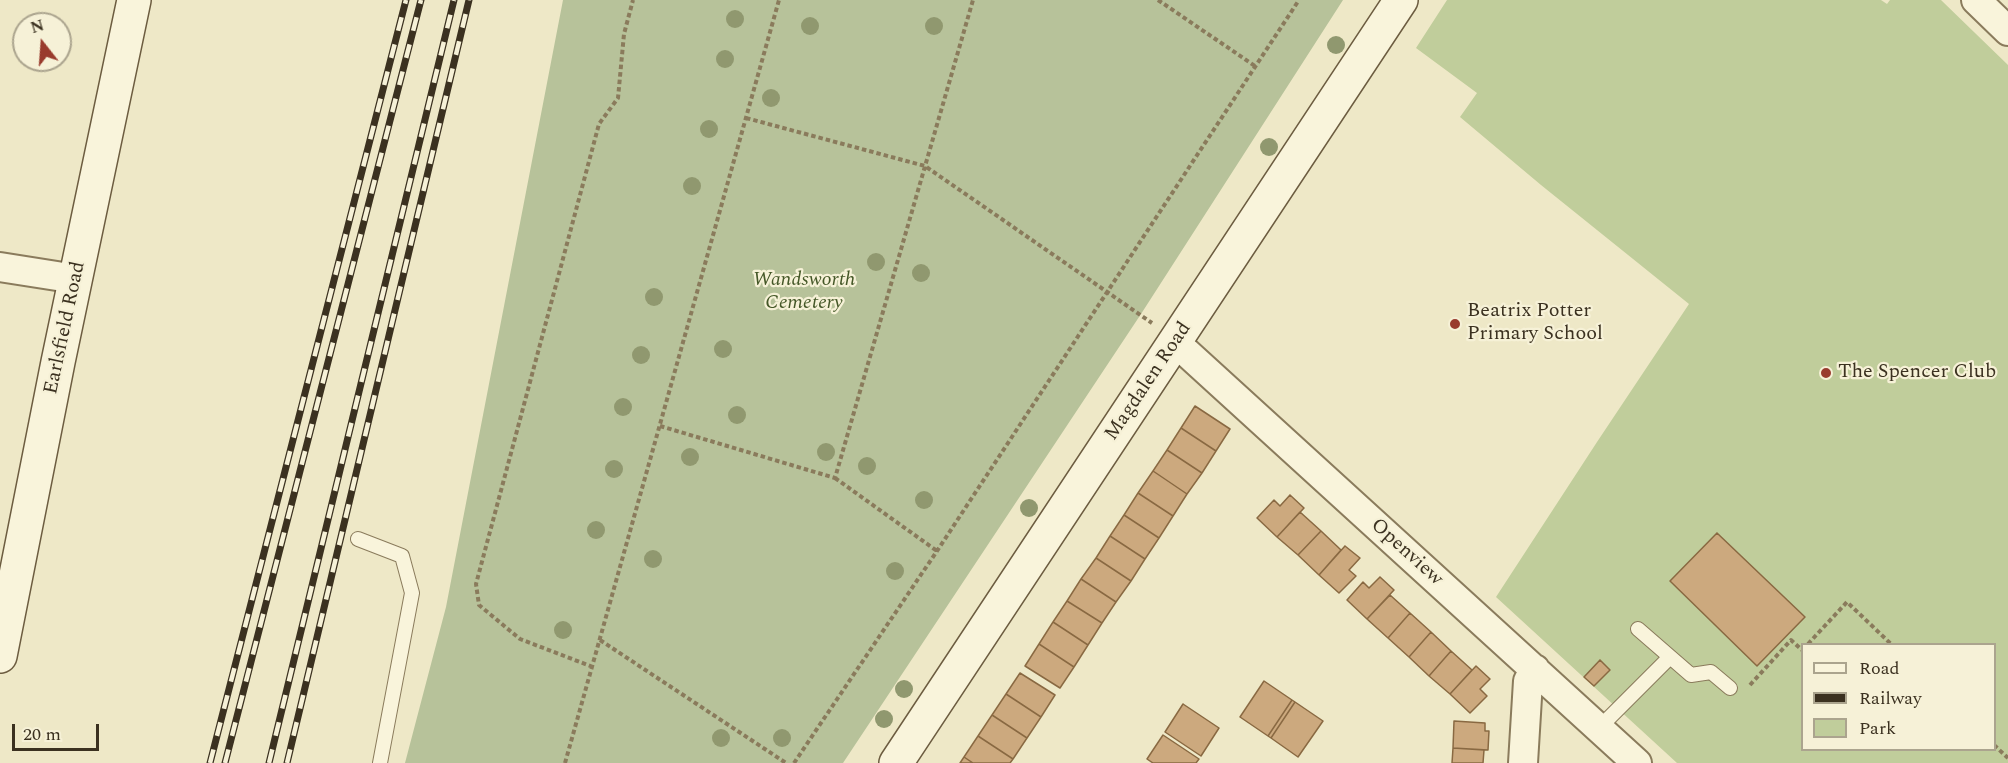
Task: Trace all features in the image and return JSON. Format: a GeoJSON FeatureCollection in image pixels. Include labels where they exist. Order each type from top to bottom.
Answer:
{"type":"FeatureCollection","features":[{"type":"Feature","properties":{"kind":"street","name":"Earlsfield Road"},"geometry":{"type":"LineString","coordinates":[[0,656],[134,0]]}},
{"type":"Feature","properties":{"kind":"street","name":"Magdalen Road"},"geometry":{"type":"LineString","coordinates":[[896,763],[1401,0]]}},
{"type":"Feature","properties":{"kind":"street"},"geometry":{"type":"LineString","coordinates":[[1976,0],[2008,31]]}},
{"type":"Feature","properties":{"kind":"street"},"geometry":{"type":"LineString","coordinates":[[0,267],[76,279]]}},
{"type":"Feature","properties":{"kind":"street","name":"Openview"},"geometry":{"type":"LineString","coordinates":[[1175,342],[1637,763]]}},
{"type":"Feature","properties":{"kind":"street"},"geometry":{"type":"LineString","coordinates":[[1522,763],[1528,681],[1535,669]]}},
{"type":"Feature","properties":{"kind":"lane"},"geometry":{"type":"LineString","coordinates":[[358,539],[402,556],[412,593],[380,763]]}},
{"type":"Feature","properties":{"kind":"lane"},"geometry":{"type":"LineString","coordinates":[[1638,629],[1691,675],[1712,672],[1730,688]]}},
{"type":"Feature","properties":{"kind":"lane"},"geometry":{"type":"LineString","coordinates":[[1599,728],[1669,658]]}},
{"type":"Feature","properties":{"kind":"path"},"geometry":{"type":"LineString","coordinates":[[593,667],[520,639],[479,605],[476,585],[599,124],[618,98],[624,34],[633,0]]}},
{"type":"Feature","properties":{"kind":"path"},"geometry":{"type":"LineString","coordinates":[[564,763],[593,667],[779,0]]}},
{"type":"Feature","properties":{"kind":"path"},"geometry":{"type":"LineString","coordinates":[[835,478],[973,0]]}},
{"type":"Feature","properties":{"kind":"path"},"geometry":{"type":"LineString","coordinates":[[1158,0],[1255,66]]}},
{"type":"Feature","properties":{"kind":"path"},"geometry":{"type":"LineString","coordinates":[[794,763],[1299,0]]}},
{"type":"Feature","properties":{"kind":"path"},"geometry":{"type":"LineString","coordinates":[[746,118],[925,166],[1141,314],[1175,342]]}},
{"type":"Feature","properties":{"kind":"path"},"geometry":{"type":"LineString","coordinates":[[660,426],[835,478],[937,550]]}},
{"type":"Feature","properties":{"kind":"path"},"geometry":{"type":"LineString","coordinates":[[1810,643],[1847,602],[1889,643]]}},
{"type":"Feature","properties":{"kind":"path"},"geometry":{"type":"LineString","coordinates":[[600,640],[786,763]]}},
{"type":"Feature","properties":{"kind":"path"},"geometry":{"type":"LineString","coordinates":[[1730,688],[1739,696],[1791,640],[1801,648]]}},
{"type":"Feature","properties":{"kind":"path"},"geometry":{"type":"LineString","coordinates":[[1996,745],[2008,758]]}},
{"type":"Feature","properties":{"kind":"green space","name":"Wandsworth Cemetery"},"geometry":{"type":"Polygon","coordinates":[[[563,0],[1343,0],[1141,314],[843,763],[405,763],[446,607],[563,0]]]}},
{"type":"Feature","properties":{"kind":"green space","name":"The Spencer Club"},"geometry":{"type":"Polygon","coordinates":[[[1447,0],[1881,0],[1887,4],[1890,0],[1941,0],[2008,65],[2008,763],[1677,763],[1496,597],[1689,304],[1460,117],[1477,93],[1416,48],[1447,0]]]}},
{"type":"Feature","properties":{"kind":"building"},"geometry":{"type":"Polygon","coordinates":[[[1195,406],[1230,429],[1216,451],[1181,428],[1195,406]]]}},
{"type":"Feature","properties":{"kind":"building"},"geometry":{"type":"Polygon","coordinates":[[[1181,428],[1216,451],[1202,473],[1167,450],[1181,428]]]}},
{"type":"Feature","properties":{"kind":"building"},"geometry":{"type":"Polygon","coordinates":[[[1167,450],[1202,473],[1187,494],[1153,471],[1167,450]]]}},
{"type":"Feature","properties":{"kind":"building"},"geometry":{"type":"Polygon","coordinates":[[[1153,471],[1187,494],[1173,516],[1138,493],[1153,471]]]}},
{"type":"Feature","properties":{"kind":"building"},"geometry":{"type":"Polygon","coordinates":[[[1138,493],[1173,516],[1159,538],[1124,515],[1138,493]]]}},
{"type":"Feature","properties":{"kind":"building"},"geometry":{"type":"Polygon","coordinates":[[[1290,495],[1304,508],[1277,537],[1257,518],[1274,500],[1280,506],[1290,495]]]}},
{"type":"Feature","properties":{"kind":"building"},"geometry":{"type":"Polygon","coordinates":[[[1300,512],[1321,531],[1298,555],[1277,537],[1300,512]]]}},
{"type":"Feature","properties":{"kind":"building"},"geometry":{"type":"Polygon","coordinates":[[[1124,515],[1159,538],[1145,559],[1110,536],[1124,515]]]}},
{"type":"Feature","properties":{"kind":"building"},"geometry":{"type":"Polygon","coordinates":[[[1321,531],[1341,550],[1319,575],[1298,555],[1321,531]]]}},
{"type":"Feature","properties":{"kind":"building"},"geometry":{"type":"Polygon","coordinates":[[[1717,533],[1805,617],[1757,666],[1670,581],[1717,533]]]}},
{"type":"Feature","properties":{"kind":"building"},"geometry":{"type":"Polygon","coordinates":[[[1110,536],[1145,559],[1131,581],[1096,558],[1110,536]]]}},
{"type":"Feature","properties":{"kind":"building"},"geometry":{"type":"Polygon","coordinates":[[[1345,546],[1360,558],[1349,570],[1356,576],[1339,593],[1319,575],[1345,546]]]}},
{"type":"Feature","properties":{"kind":"building"},"geometry":{"type":"Polygon","coordinates":[[[1096,558],[1131,581],[1116,602],[1081,579],[1096,558]]]}},
{"type":"Feature","properties":{"kind":"building"},"geometry":{"type":"Polygon","coordinates":[[[1380,577],[1394,590],[1367,619],[1347,600],[1363,582],[1369,588],[1380,577]]]}},
{"type":"Feature","properties":{"kind":"building"},"geometry":{"type":"Polygon","coordinates":[[[1081,579],[1116,602],[1102,623],[1067,601],[1081,579]]]}},
{"type":"Feature","properties":{"kind":"building"},"geometry":{"type":"Polygon","coordinates":[[[1390,595],[1410,613],[1388,638],[1367,619],[1390,595]]]}},
{"type":"Feature","properties":{"kind":"building"},"geometry":{"type":"Polygon","coordinates":[[[1067,601],[1102,623],[1088,645],[1053,622],[1067,601]]]}},
{"type":"Feature","properties":{"kind":"building"},"geometry":{"type":"Polygon","coordinates":[[[1410,613],[1431,632],[1409,657],[1388,638],[1410,613]]]}},
{"type":"Feature","properties":{"kind":"building"},"geometry":{"type":"Polygon","coordinates":[[[1053,622],[1088,645],[1074,667],[1039,644],[1053,622]]]}},
{"type":"Feature","properties":{"kind":"building"},"geometry":{"type":"Polygon","coordinates":[[[1431,632],[1451,651],[1429,676],[1409,657],[1431,632]]]}},
{"type":"Feature","properties":{"kind":"building"},"geometry":{"type":"Polygon","coordinates":[[[1039,644],[1074,667],[1060,688],[1025,666],[1039,644]]]}},
{"type":"Feature","properties":{"kind":"building"},"geometry":{"type":"Polygon","coordinates":[[[1451,651],[1472,670],[1450,694],[1429,676],[1451,651]]]}},
{"type":"Feature","properties":{"kind":"building"},"geometry":{"type":"Polygon","coordinates":[[[1600,660],[1610,670],[1594,686],[1584,677],[1600,660]]]}},
{"type":"Feature","properties":{"kind":"building"},"geometry":{"type":"Polygon","coordinates":[[[1476,666],[1490,679],[1480,689],[1487,696],[1470,713],[1450,694],[1476,666]]]}},
{"type":"Feature","properties":{"kind":"building"},"geometry":{"type":"Polygon","coordinates":[[[1020,673],[1055,695],[1041,717],[1006,694],[1020,673]]]}},
{"type":"Feature","properties":{"kind":"building"},"geometry":{"type":"Polygon","coordinates":[[[1264,681],[1292,700],[1268,736],[1240,717],[1264,681]]]}},
{"type":"Feature","properties":{"kind":"building"},"geometry":{"type":"Polygon","coordinates":[[[1006,694],[1041,717],[1027,738],[992,715],[1006,694]]]}},
{"type":"Feature","properties":{"kind":"building"},"geometry":{"type":"Polygon","coordinates":[[[1292,700],[1295,702],[1271,738],[1268,736],[1292,700]]]}},
{"type":"Feature","properties":{"kind":"building"},"geometry":{"type":"Polygon","coordinates":[[[1295,702],[1323,721],[1298,757],[1271,738],[1295,702]]]}},
{"type":"Feature","properties":{"kind":"building"},"geometry":{"type":"Polygon","coordinates":[[[1183,704],[1219,728],[1201,756],[1165,732],[1183,704]]]}},
{"type":"Feature","properties":{"kind":"building"},"geometry":{"type":"Polygon","coordinates":[[[992,715],[1027,738],[1013,759],[978,736],[992,715]]]}},
{"type":"Feature","properties":{"kind":"building"},"geometry":{"type":"Polygon","coordinates":[[[1454,721],[1485,723],[1485,731],[1489,731],[1488,750],[1453,748],[1454,721]]]}},
{"type":"Feature","properties":{"kind":"building"},"geometry":{"type":"Polygon","coordinates":[[[1163,735],[1199,759],[1196,763],[1153,763],[1147,759],[1163,735]]]}},
{"type":"Feature","properties":{"kind":"building"},"geometry":{"type":"Polygon","coordinates":[[[978,736],[1013,759],[1010,763],[973,763],[964,757],[978,736]]]}},
{"type":"Feature","properties":{"kind":"building"},"geometry":{"type":"Polygon","coordinates":[[[1453,748],[1484,750],[1483,763],[1452,763],[1453,748]]]}},
{"type":"Feature","properties":{"kind":"building"},"geometry":{"type":"Polygon","coordinates":[[[964,757],[973,763],[960,763],[964,757]]]}},
{"type":"Feature","properties":{"kind":"railway"},"geometry":{"type":"LineString","coordinates":[[210,763],[406,0]]}},
{"type":"Feature","properties":{"kind":"railway"},"geometry":{"type":"LineString","coordinates":[[225,763],[421,0]]}},
{"type":"Feature","properties":{"kind":"railway"},"geometry":{"type":"LineString","coordinates":[[269,763],[454,0]]}},
{"type":"Feature","properties":{"kind":"railway"},"geometry":{"type":"LineString","coordinates":[[287,763],[469,0]]}},
{"type":"Feature","properties":{"kind":"place","name":"Beatrix Potter Primary School"},"geometry":{"type":"Point","coordinates":[1455,324]}},
{"type":"Feature","properties":{"kind":"place","name":"The Spencer Club"},"geometry":{"type":"Point","coordinates":[1826,373]}}]}
